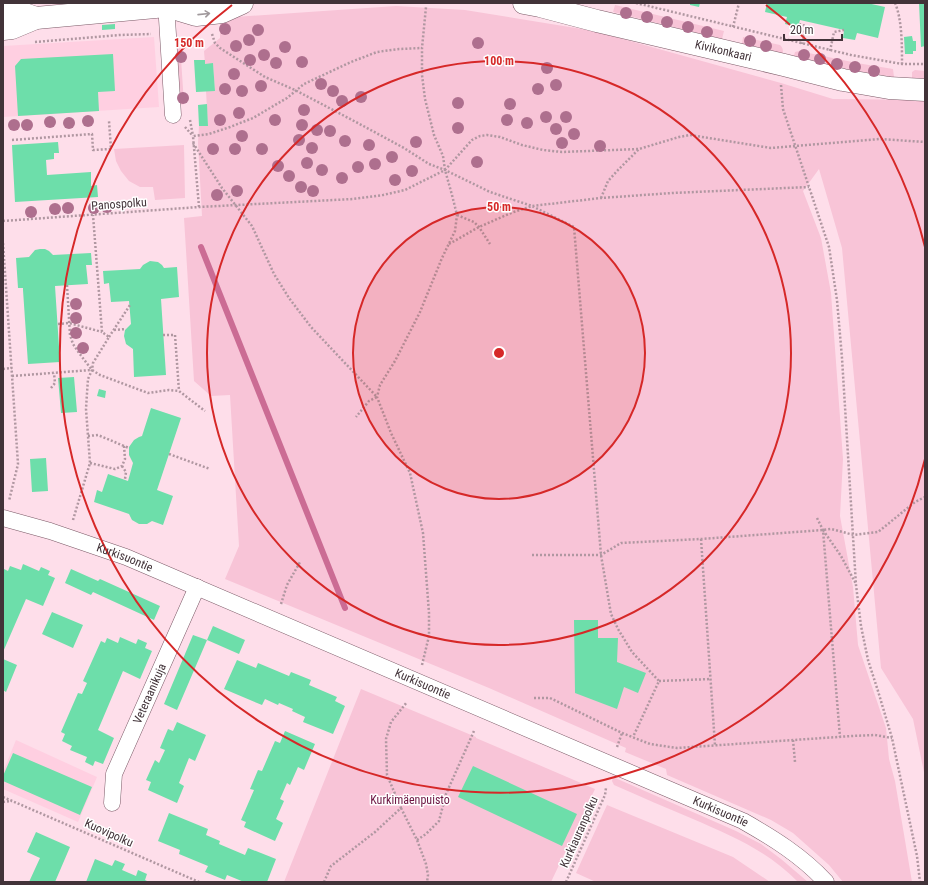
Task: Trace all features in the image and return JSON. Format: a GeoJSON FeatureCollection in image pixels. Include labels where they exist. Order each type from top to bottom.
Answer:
{"type":"FeatureCollection","features":[{"type":"Feature","properties":{"kind":"street"},"geometry":{"type":"LineString","coordinates":[[3,28],[12,28],[36,18],[170,4],[196,15],[222,12],[242,3]]}},
{"type":"Feature","properties":{"kind":"street","name":"Kivikonkaari"},"geometry":{"type":"LineString","coordinates":[[524,3],[843,80],[889,88],[925,90]]}},
{"type":"Feature","properties":{"kind":"street"},"geometry":{"type":"LineString","coordinates":[[170,4],[172,115]]}},
{"type":"Feature","properties":{"kind":"street"},"geometry":{"type":"LineString","coordinates":[[3,12],[16,11],[36,18]]}},
{"type":"Feature","properties":{"kind":"street","name":"Kurkisuontie"},"geometry":{"type":"LineString","coordinates":[[5,511],[67,537],[126,557],[743,821],[796,855],[815,870],[826,882]]}},
{"type":"Feature","properties":{"kind":"street","name":"Veteraanikuja"},"geometry":{"type":"LineString","coordinates":[[112,803],[114,774],[197,587]]}},
{"type":"Feature","properties":{"kind":"path"},"geometry":{"type":"LineString","coordinates":[[636,3],[830,51],[902,64],[925,64]]}},
{"type":"Feature","properties":{"kind":"path"},"geometry":{"type":"LineString","coordinates":[[733,27],[739,3]]}},
{"type":"Feature","properties":{"kind":"path"},"geometry":{"type":"LineString","coordinates":[[895,3],[900,25],[902,64]]}},
{"type":"Feature","properties":{"kind":"path"},"geometry":{"type":"LineString","coordinates":[[356,417],[369,401],[377,397],[380,385],[395,361],[420,312],[454,231],[457,215],[442,156],[434,135],[425,99],[422,75],[422,48],[426,7]]}},
{"type":"Feature","properties":{"kind":"path"},"geometry":{"type":"LineString","coordinates":[[798,24],[806,26],[802,44]]}},
{"type":"Feature","properties":{"kind":"path"},"geometry":{"type":"LineString","coordinates":[[210,28],[215,43],[220,48],[265,77],[294,90],[404,148],[429,164],[445,170],[490,192],[532,206],[574,227],[601,555],[611,614],[632,652],[658,681]]}},
{"type":"Feature","properties":{"kind":"path"},"geometry":{"type":"LineString","coordinates":[[830,51],[834,32],[844,30]]}},
{"type":"Feature","properties":{"kind":"path"},"geometry":{"type":"LineString","coordinates":[[31,43],[120,35],[152,34]]}},
{"type":"Feature","properties":{"kind":"path"},"geometry":{"type":"LineString","coordinates":[[199,207],[193,136],[209,134],[253,118],[287,98],[294,90],[304,84],[328,72],[377,52],[422,48]]}},
{"type":"Feature","properties":{"kind":"path"},"geometry":{"type":"LineString","coordinates":[[780,79],[783,109],[829,247],[838,300],[856,585],[861,626],[868,660],[892,738],[917,856],[920,882]]}},
{"type":"Feature","properties":{"kind":"path"},"geometry":{"type":"LineString","coordinates":[[12,140],[92,134],[92,150],[111,149],[109,121]]}},
{"type":"Feature","properties":{"kind":"path"},"geometry":{"type":"LineString","coordinates":[[445,170],[472,140],[480,136],[487,135],[500,137],[522,145],[543,150],[562,152],[639,149],[690,135],[771,148],[880,139],[925,142]]}},
{"type":"Feature","properties":{"kind":"path"},"geometry":{"type":"LineString","coordinates":[[193,143],[222,188],[252,226],[274,274],[289,298],[311,327],[377,397],[391,433],[410,473],[423,533],[429,613],[429,636],[422,667]]}},
{"type":"Feature","properties":{"kind":"path"},"geometry":{"type":"LineString","coordinates":[[601,198],[608,181],[639,149]]}},
{"type":"Feature","properties":{"kind":"path","name":"Panospolku"},"geometry":{"type":"LineString","coordinates":[[3,221],[199,207],[353,199],[405,190],[445,170]]}},
{"type":"Feature","properties":{"kind":"path"},"geometry":{"type":"LineString","coordinates":[[449,244],[479,227],[511,213],[532,206],[601,198],[672,193],[809,187]]}},
{"type":"Feature","properties":{"kind":"path"},"geometry":{"type":"LineString","coordinates":[[93,214],[102,332]]}},
{"type":"Feature","properties":{"kind":"path"},"geometry":{"type":"LineString","coordinates":[[457,215],[474,222],[490,244]]}},
{"type":"Feature","properties":{"kind":"path"},"geometry":{"type":"LineString","coordinates":[[3,243],[5,295],[12,368],[18,464],[5,511]]}},
{"type":"Feature","properties":{"kind":"path"},"geometry":{"type":"LineString","coordinates":[[67,285],[70,335],[73,344],[92,370],[100,375],[148,392],[169,390],[179,391],[205,411]]}},
{"type":"Feature","properties":{"kind":"path"},"geometry":{"type":"LineString","coordinates":[[67,537],[90,463],[86,409],[88,379],[93,363],[130,305]]}},
{"type":"Feature","properties":{"kind":"path"},"geometry":{"type":"LineString","coordinates":[[58,324],[69,323],[102,332],[109,337]]}},
{"type":"Feature","properties":{"kind":"path"},"geometry":{"type":"LineString","coordinates":[[114,330],[126,329]]}},
{"type":"Feature","properties":{"kind":"path"},"geometry":{"type":"LineString","coordinates":[[163,335],[175,335],[179,391]]}},
{"type":"Feature","properties":{"kind":"path"},"geometry":{"type":"LineString","coordinates":[[3,369],[12,368]]}},
{"type":"Feature","properties":{"kind":"path"},"geometry":{"type":"LineString","coordinates":[[12,376],[92,370]]}},
{"type":"Feature","properties":{"kind":"path"},"geometry":{"type":"LineString","coordinates":[[51,388],[55,384],[54,373]]}},
{"type":"Feature","properties":{"kind":"path"},"geometry":{"type":"LineString","coordinates":[[88,436],[98,435],[129,448]]}},
{"type":"Feature","properties":{"kind":"path"},"geometry":{"type":"LineString","coordinates":[[90,463],[115,469],[122,466],[125,459],[124,446]]}},
{"type":"Feature","properties":{"kind":"path"},"geometry":{"type":"LineString","coordinates":[[169,454],[210,469]]}},
{"type":"Feature","properties":{"kind":"path"},"geometry":{"type":"LineString","coordinates":[[122,466],[126,472],[125,480]]}},
{"type":"Feature","properties":{"kind":"path"},"geometry":{"type":"LineString","coordinates":[[532,555],[601,555],[621,543],[701,539],[830,529],[854,535],[878,532],[915,502],[925,497]]}},
{"type":"Feature","properties":{"kind":"path"},"geometry":{"type":"LineString","coordinates":[[816,518],[841,556],[856,585]]}},
{"type":"Feature","properties":{"kind":"path"},"geometry":{"type":"LineString","coordinates":[[823,530],[840,737]]}},
{"type":"Feature","properties":{"kind":"path"},"geometry":{"type":"LineString","coordinates":[[701,539],[715,745]]}},
{"type":"Feature","properties":{"kind":"path"},"geometry":{"type":"LineString","coordinates":[[280,606],[287,585],[300,562]]}},
{"type":"Feature","properties":{"kind":"path"},"geometry":{"type":"LineString","coordinates":[[658,681],[710,679]]}},
{"type":"Feature","properties":{"kind":"path"},"geometry":{"type":"LineString","coordinates":[[633,737],[658,681]]}},
{"type":"Feature","properties":{"kind":"path"},"geometry":{"type":"LineString","coordinates":[[534,698],[550,698],[622,733],[650,744],[677,748],[875,735],[892,738]]}},
{"type":"Feature","properties":{"kind":"path"},"geometry":{"type":"LineString","coordinates":[[407,702],[391,722],[386,739],[387,775],[417,840],[426,864],[428,875],[426,882]]}},
{"type":"Feature","properties":{"kind":"path"},"geometry":{"type":"LineString","coordinates":[[417,840],[426,834],[439,821],[446,794],[474,731]]}},
{"type":"Feature","properties":{"kind":"path"},"geometry":{"type":"LineString","coordinates":[[616,750],[622,733]]}},
{"type":"Feature","properties":{"kind":"path"},"geometry":{"type":"LineString","coordinates":[[792,740],[795,762]]}},
{"type":"Feature","properties":{"kind":"path","name":"Kurkiauranpolku"},"geometry":{"type":"LineString","coordinates":[[566,882],[605,795],[606,788]]}},
{"type":"Feature","properties":{"kind":"path","name":"Kuovipolku"},"geometry":{"type":"LineString","coordinates":[[3,797],[198,882]]}},
{"type":"Feature","properties":{"kind":"path","name":"Kuovipolku"},"geometry":{"type":"LineString","coordinates":[[3,802],[13,801]]}},
{"type":"Feature","properties":{"kind":"path"},"geometry":{"type":"LineString","coordinates":[[324,882],[331,866],[375,832],[401,808]]}},
{"type":"Feature","properties":{"kind":"shaded area"},"geometry":{"type":"Polygon","coordinates":[[[154,37],[159,107],[3,117],[3,46],[154,37]]]}},
{"type":"Feature","properties":{"kind":"shaded area"},"geometry":{"type":"Polygon","coordinates":[[[16,740],[97,777],[78,822],[3,789],[3,772],[16,740]]]}},
{"type":"Feature","properties":{"kind":"green space"},"geometry":{"type":"Polygon","coordinates":[[[615,5],[724,31],[722,39],[613,12],[615,5]]]}},
{"type":"Feature","properties":{"kind":"green space"},"geometry":{"type":"Polygon","coordinates":[[[396,6],[465,10],[594,31],[833,99],[925,100],[925,777],[913,719],[881,668],[842,248],[819,169],[803,191],[821,238],[831,293],[843,459],[840,516],[853,587],[858,645],[886,728],[889,759],[895,781],[912,882],[843,882],[829,865],[793,833],[771,820],[667,775],[666,769],[625,752],[626,748],[489,688],[225,579],[239,546],[230,395],[211,396],[194,381],[184,218],[202,216],[198,143],[199,126],[208,126],[206,91],[215,91],[213,64],[205,64],[204,51],[220,38],[220,18],[396,6]]]}},
{"type":"Feature","properties":{"kind":"green space"},"geometry":{"type":"Polygon","coordinates":[[[743,37],[780,45],[783,50],[782,56],[775,52],[742,44],[743,37]]]}},
{"type":"Feature","properties":{"kind":"green space"},"geometry":{"type":"Polygon","coordinates":[[[176,39],[179,40],[180,43],[184,104],[180,105],[176,39]]]}},
{"type":"Feature","properties":{"kind":"green space"},"geometry":{"type":"Polygon","coordinates":[[[799,51],[893,69],[894,77],[793,59],[795,52],[799,51]]]}},
{"type":"Feature","properties":{"kind":"green space"},"geometry":{"type":"Polygon","coordinates":[[[915,70],[925,71],[925,79],[912,78],[912,72],[915,70]]]}},
{"type":"Feature","properties":{"kind":"green space"},"geometry":{"type":"Polygon","coordinates":[[[184,145],[185,198],[155,200],[153,187],[140,187],[129,181],[121,171],[116,161],[114,149],[184,145]]]}},
{"type":"Feature","properties":{"kind":"green space","name":"Kurkimäenpuisto"},"geometry":{"type":"Polygon","coordinates":[[[361,689],[595,789],[551,882],[284,882],[361,689]]]}},
{"type":"Feature","properties":{"kind":"green space"},"geometry":{"type":"Polygon","coordinates":[[[613,777],[736,831],[761,844],[808,882],[798,882],[774,861],[735,838],[614,785],[612,781],[613,777]]]}},
{"type":"Feature","properties":{"kind":"green space"},"geometry":{"type":"Polygon","coordinates":[[[607,805],[733,857],[770,882],[596,882],[576,873],[607,805]]]}},
{"type":"Feature","properties":{"kind":"building"},"geometry":{"type":"Polygon","coordinates":[[[690,3],[700,3],[699,7],[690,5],[690,3]]]}},
{"type":"Feature","properties":{"kind":"building"},"geometry":{"type":"Polygon","coordinates":[[[767,3],[867,3],[885,7],[878,38],[857,33],[855,40],[843,38],[844,30],[800,20],[798,27],[785,24],[787,17],[765,12],[767,3]]]}},
{"type":"Feature","properties":{"kind":"building"},"geometry":{"type":"Polygon","coordinates":[[[919,3],[925,3],[925,46],[921,47],[919,3]]]}},
{"type":"Feature","properties":{"kind":"building"},"geometry":{"type":"Polygon","coordinates":[[[115,24],[115,29],[102,30],[102,25],[115,24]]]}},
{"type":"Feature","properties":{"kind":"building"},"geometry":{"type":"Polygon","coordinates":[[[912,36],[913,41],[916,41],[916,51],[913,51],[913,54],[905,54],[904,37],[912,36]]]}},
{"type":"Feature","properties":{"kind":"building"},"geometry":{"type":"Polygon","coordinates":[[[113,54],[115,91],[98,92],[99,111],[18,116],[15,66],[21,59],[113,54]]]}},
{"type":"Feature","properties":{"kind":"building"},"geometry":{"type":"Polygon","coordinates":[[[194,60],[205,60],[205,64],[213,63],[215,91],[196,92],[194,60]]]}},
{"type":"Feature","properties":{"kind":"building"},"geometry":{"type":"Polygon","coordinates":[[[207,104],[208,126],[199,126],[198,105],[207,104]]]}},
{"type":"Feature","properties":{"kind":"building"},"geometry":{"type":"Polygon","coordinates":[[[58,142],[59,153],[54,153],[54,159],[46,160],[47,175],[91,172],[91,186],[97,185],[98,197],[15,202],[12,145],[58,142]]]}},
{"type":"Feature","properties":{"kind":"building"},"geometry":{"type":"Polygon","coordinates":[[[45,249],[53,255],[91,253],[92,265],[86,265],[88,284],[55,286],[60,362],[28,364],[23,288],[18,288],[16,258],[29,257],[35,250],[45,249]]]}},
{"type":"Feature","properties":{"kind":"building"},"geometry":{"type":"Polygon","coordinates":[[[150,261],[158,262],[164,268],[177,267],[179,297],[161,299],[166,375],[134,377],[133,349],[126,344],[124,336],[125,330],[131,324],[129,301],[111,302],[109,283],[104,284],[103,271],[140,269],[143,265],[150,261]]]}},
{"type":"Feature","properties":{"kind":"building"},"geometry":{"type":"Polygon","coordinates":[[[74,377],[77,412],[61,413],[58,378],[74,377]]]}},
{"type":"Feature","properties":{"kind":"building"},"geometry":{"type":"Polygon","coordinates":[[[99,389],[106,391],[105,398],[97,396],[99,389]]]}},
{"type":"Feature","properties":{"kind":"building"},"geometry":{"type":"Polygon","coordinates":[[[151,408],[181,418],[157,490],[173,496],[163,525],[152,521],[147,524],[139,524],[132,520],[129,514],[94,502],[97,490],[102,492],[108,474],[128,481],[133,463],[129,455],[129,447],[134,440],[142,436],[151,408]]]}},
{"type":"Feature","properties":{"kind":"building"},"geometry":{"type":"Polygon","coordinates":[[[46,458],[48,491],[32,492],[30,459],[46,458]]]}},
{"type":"Feature","properties":{"kind":"building"},"geometry":{"type":"Polygon","coordinates":[[[23,564],[39,571],[41,567],[50,571],[48,575],[55,578],[43,606],[26,599],[3,652],[3,570],[8,571],[10,566],[21,570],[23,564]]]}},
{"type":"Feature","properties":{"kind":"building"},"geometry":{"type":"Polygon","coordinates":[[[71,569],[98,581],[100,579],[160,606],[154,620],[93,592],[91,595],[65,583],[71,569]]]}},
{"type":"Feature","properties":{"kind":"building"},"geometry":{"type":"Polygon","coordinates":[[[52,612],[83,625],[73,648],[42,634],[52,612]]]}},
{"type":"Feature","properties":{"kind":"building"},"geometry":{"type":"Polygon","coordinates":[[[574,620],[598,620],[598,638],[618,638],[617,662],[646,673],[638,693],[624,687],[617,709],[575,693],[574,620]]]}},
{"type":"Feature","properties":{"kind":"building"},"geometry":{"type":"Polygon","coordinates":[[[213,626],[245,640],[239,654],[207,640],[213,626]]]}},
{"type":"Feature","properties":{"kind":"building"},"geometry":{"type":"Polygon","coordinates":[[[193,635],[207,640],[177,710],[164,704],[193,635]]]}},
{"type":"Feature","properties":{"kind":"building"},"geometry":{"type":"Polygon","coordinates":[[[120,637],[136,644],[138,639],[147,643],[145,648],[152,651],[140,679],[123,671],[98,730],[114,738],[103,764],[95,761],[93,766],[85,762],[87,757],[70,750],[72,746],[62,741],[65,734],[61,732],[78,693],[82,694],[87,683],[83,681],[101,641],[105,643],[107,638],[118,643],[120,637]]]}},
{"type":"Feature","properties":{"kind":"building"},"geometry":{"type":"Polygon","coordinates":[[[3,659],[17,665],[6,692],[3,690],[3,659]]]}},
{"type":"Feature","properties":{"kind":"building"},"geometry":{"type":"Polygon","coordinates":[[[237,660],[256,668],[258,663],[289,676],[291,672],[311,680],[309,685],[337,697],[335,701],[345,706],[333,734],[303,722],[305,717],[292,711],[293,709],[279,703],[278,705],[265,699],[262,705],[224,689],[237,660]]]}},
{"type":"Feature","properties":{"kind":"building"},"geometry":{"type":"Polygon","coordinates":[[[177,722],[206,735],[195,761],[189,758],[179,783],[184,786],[177,803],[148,790],[151,782],[146,780],[155,760],[159,763],[165,750],[160,748],[168,729],[173,731],[177,722]]]}},
{"type":"Feature","properties":{"kind":"building"},"geometry":{"type":"Polygon","coordinates":[[[285,731],[315,744],[304,770],[298,767],[290,785],[287,783],[280,799],[284,801],[276,819],[283,823],[275,841],[244,827],[246,822],[241,820],[254,790],[250,789],[258,770],[262,771],[275,741],[280,743],[285,731]]]}},
{"type":"Feature","properties":{"kind":"building"},"geometry":{"type":"Polygon","coordinates":[[[13,753],[92,787],[80,815],[3,781],[3,776],[13,753]]]}},
{"type":"Feature","properties":{"kind":"building"},"geometry":{"type":"Polygon","coordinates":[[[473,766],[577,814],[562,846],[458,797],[473,766]]]}},
{"type":"Feature","properties":{"kind":"building"},"geometry":{"type":"Polygon","coordinates":[[[169,813],[208,829],[206,835],[220,841],[219,844],[245,855],[248,848],[276,859],[267,882],[244,882],[227,875],[225,880],[205,872],[208,866],[179,854],[180,850],[158,841],[169,813]]]}},
{"type":"Feature","properties":{"kind":"building"},"geometry":{"type":"Polygon","coordinates":[[[36,832],[70,847],[55,882],[29,882],[40,858],[27,852],[36,832]]]}},
{"type":"Feature","properties":{"kind":"building"},"geometry":{"type":"Polygon","coordinates":[[[95,859],[112,866],[115,860],[125,864],[122,870],[136,876],[138,870],[147,874],[145,880],[149,882],[86,882],[95,859]]]}},
{"type":"Feature","properties":{"kind":"waterway"},"geometry":{"type":"LineString","coordinates":[[201,247],[345,608]]}}]}
